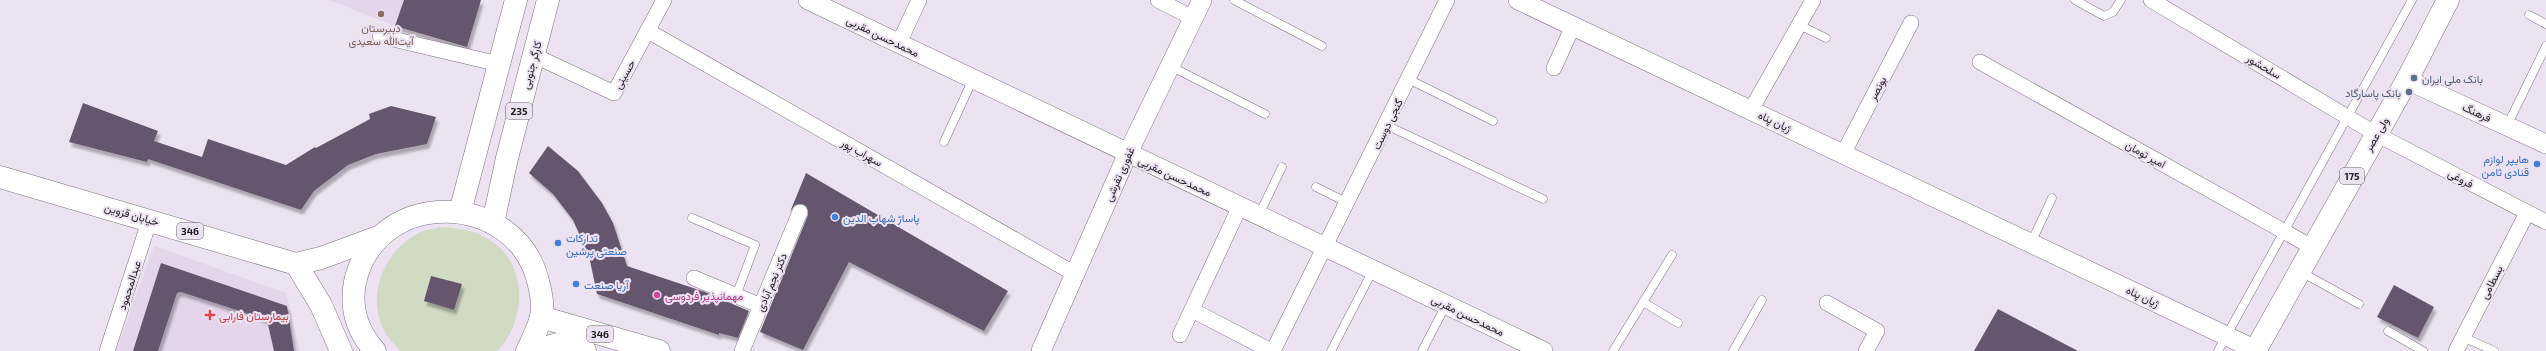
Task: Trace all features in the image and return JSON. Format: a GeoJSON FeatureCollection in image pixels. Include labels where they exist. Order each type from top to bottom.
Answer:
{"type":"FeatureCollection","features":[{"type":"Feature","properties":{"kind":"main road"},"geometry":{"type":"LineString","coordinates":[[460,212],[516,0]]}},
{"type":"Feature","properties":{"kind":"main road","name":"کارگر جنوبی"},"geometry":{"type":"LineString","coordinates":[[493,223],[533,55],[548,0]]}},
{"type":"Feature","properties":{"kind":"main road","name":"ولی عصر"},"geometry":{"type":"LineString","coordinates":[[2256,350],[2299,270],[2407,80],[2448,0]]}},
{"type":"Feature","properties":{"kind":"main road","name":"خیابان قزوین"},"geometry":{"type":"LineString","coordinates":[[0,177],[150,219],[296,264]]}},
{"type":"Feature","properties":{"kind":"main road"},"geometry":{"type":"LineString","coordinates":[[341,351],[321,305],[296,264],[322,258],[378,237],[394,226],[429,211],[460,212],[493,223],[526,253],[536,271],[542,296],[541,317],[527,351]]}},
{"type":"Feature","properties":{"kind":"main road"},"geometry":{"type":"LineString","coordinates":[[375,351],[365,340],[358,326],[352,296],[360,266],[378,237]]}},
{"type":"Feature","properties":{"kind":"main road","name":"346"},"geometry":{"type":"LineString","coordinates":[[541,317],[659,351]]}},
{"type":"Feature","properties":{"kind":"main road","name":"346"},"geometry":{"type":"LineString","coordinates":[[536,351],[557,344],[585,351]]}},
{"type":"Feature","properties":{"kind":"street","name":"حسینی"},"geometry":{"type":"LineString","coordinates":[[533,55],[614,93],[664,0]]}},
{"type":"Feature","properties":{"kind":"street","name":"محمدحسن مقربی"},"geometry":{"type":"LineString","coordinates":[[808,0],[1543,351]]}},
{"type":"Feature","properties":{"kind":"street"},"geometry":{"type":"LineString","coordinates":[[899,43],[919,0]]}},
{"type":"Feature","properties":{"kind":"street"},"geometry":{"type":"LineString","coordinates":[[1158,0],[1193,18]]}},
{"type":"Feature","properties":{"kind":"street","name":"غفوری تفرشی"},"geometry":{"type":"LineString","coordinates":[[1041,351],[1128,153],[1202,0]]}},
{"type":"Feature","properties":{"kind":"street","name":"گنجی دوست"},"geometry":{"type":"LineString","coordinates":[[1272,351],[1326,248],[1448,0]]}},
{"type":"Feature","properties":{"kind":"street","name":"ژیان پناه"},"geometry":{"type":"LineString","coordinates":[[1518,0],[2031,243],[2222,343],[2256,350]]}},
{"type":"Feature","properties":{"kind":"street"},"geometry":{"type":"LineString","coordinates":[[1751,110],[1814,0]]}},
{"type":"Feature","properties":{"kind":"street","name":"سلحشور"},"geometry":{"type":"LineString","coordinates":[[2151,0],[2347,115],[2376,134]]}},
{"type":"Feature","properties":{"kind":"street","name":"بونصر"},"geometry":{"type":"LineString","coordinates":[[1842,154],[1911,23]]}},
{"type":"Feature","properties":{"kind":"street"},"geometry":{"type":"LineString","coordinates":[[1554,68],[1573,26]]}},
{"type":"Feature","properties":{"kind":"street","name":"سهراب پور"},"geometry":{"type":"LineString","coordinates":[[648,32],[1075,274]]}},
{"type":"Feature","properties":{"kind":"street"},"geometry":{"type":"LineString","coordinates":[[380,36],[499,64]]}},
{"type":"Feature","properties":{"kind":"street","name":"امیر تومان"},"geometry":{"type":"LineString","coordinates":[[1980,62],[2284,230],[2312,247]]}},
{"type":"Feature","properties":{"kind":"street","name":"فرهنگ"},"geometry":{"type":"LineString","coordinates":[[2407,80],[2546,144]]}},
{"type":"Feature","properties":{"kind":"street","name":"فروغی"},"geometry":{"type":"LineString","coordinates":[[2376,134],[2546,222]]}},
{"type":"Feature","properties":{"kind":"street"},"geometry":{"type":"LineString","coordinates":[[1180,335],[1240,206]]}},
{"type":"Feature","properties":{"kind":"street","name":"دکتر نجم آبادی"},"geometry":{"type":"LineString","coordinates":[[742,351],[800,212]]}},
{"type":"Feature","properties":{"kind":"street","name":"بسطامی"},"geometry":{"type":"LineString","coordinates":[[2456,351],[2527,213]]}},
{"type":"Feature","properties":{"kind":"street","name":"عبدالمحمود"},"geometry":{"type":"LineString","coordinates":[[107,351],[150,219]]}},
{"type":"Feature","properties":{"kind":"street"},"geometry":{"type":"LineString","coordinates":[[694,278],[761,306]]}},
{"type":"Feature","properties":{"kind":"street"},"geometry":{"type":"LineString","coordinates":[[1827,303],[1877,332],[1866,351]]}},
{"type":"Feature","properties":{"kind":"street"},"geometry":{"type":"LineString","coordinates":[[1192,310],[1272,351]]}},
{"type":"Feature","properties":{"kind":"lane"},"geometry":{"type":"LineString","coordinates":[[1234,0],[1322,46]]}},
{"type":"Feature","properties":{"kind":"lane"},"geometry":{"type":"LineString","coordinates":[[2075,0],[2104,16],[2113,12],[2121,0]]}},
{"type":"Feature","properties":{"kind":"lane"},"geometry":{"type":"LineString","coordinates":[[2222,343],[2412,0]]}},
{"type":"Feature","properties":{"kind":"lane"},"geometry":{"type":"LineString","coordinates":[[2529,15],[2546,24]]}},
{"type":"Feature","properties":{"kind":"lane"},"geometry":{"type":"LineString","coordinates":[[1799,25],[1826,38]]}},
{"type":"Feature","properties":{"kind":"lane"},"geometry":{"type":"LineString","coordinates":[[2507,126],[2546,46]]}},
{"type":"Feature","properties":{"kind":"lane"},"geometry":{"type":"LineString","coordinates":[[1170,66],[1265,114]]}},
{"type":"Feature","properties":{"kind":"lane"},"geometry":{"type":"LineString","coordinates":[[944,142],[973,79]]}},
{"type":"Feature","properties":{"kind":"lane"},"geometry":{"type":"LineString","coordinates":[[1408,80],[1494,121]]}},
{"type":"Feature","properties":{"kind":"lane"},"geometry":{"type":"LineString","coordinates":[[1386,125],[1543,199]]}},
{"type":"Feature","properties":{"kind":"lane"},"geometry":{"type":"LineString","coordinates":[[1259,215],[1282,167]]}},
{"type":"Feature","properties":{"kind":"lane"},"geometry":{"type":"LineString","coordinates":[[1316,187],[1348,203]]}},
{"type":"Feature","properties":{"kind":"lane"},"geometry":{"type":"LineString","coordinates":[[2031,243],[2052,198]]}},
{"type":"Feature","properties":{"kind":"lane"},"geometry":{"type":"LineString","coordinates":[[692,218],[756,246],[736,296]]}},
{"type":"Feature","properties":{"kind":"lane"},"geometry":{"type":"LineString","coordinates":[[1613,351],[1672,255]]}},
{"type":"Feature","properties":{"kind":"lane"},"geometry":{"type":"LineString","coordinates":[[1331,351],[1373,270]]}},
{"type":"Feature","properties":{"kind":"lane"},"geometry":{"type":"LineString","coordinates":[[2299,270],[2359,304]]}},
{"type":"Feature","properties":{"kind":"lane"},"geometry":{"type":"LineString","coordinates":[[1733,351],[1762,300]]}},
{"type":"Feature","properties":{"kind":"lane"},"geometry":{"type":"LineString","coordinates":[[1643,302],[1678,323]]}},
{"type":"Feature","properties":{"kind":"lane"},"geometry":{"type":"LineString","coordinates":[[1422,351],[1446,305]]}},
{"type":"Feature","properties":{"kind":"lane"},"geometry":{"type":"LineString","coordinates":[[2388,331],[2423,351]]}},
{"type":"Feature","properties":{"kind":"lane"},"geometry":{"type":"LineString","coordinates":[[2463,337],[2494,351]]}},
{"type":"Feature","properties":{"kind":"shaded area","name":"دبیرستان آیت‌الله سعیدی"},"geometry":{"type":"Polygon","coordinates":[[[329,0],[404,0],[395,26],[329,0]]]}},
{"type":"Feature","properties":{"kind":"shaded area","name":"بیمارستان فارابی"},"geometry":{"type":"Polygon","coordinates":[[[154,246],[286,293],[300,351],[116,351],[154,246]]]}},
{"type":"Feature","properties":{"kind":"green space"},"geometry":{"type":"Polygon","coordinates":[[[440,227],[463,229],[484,237],[499,247],[509,260],[516,275],[519,291],[518,307],[514,323],[507,338],[497,351],[400,351],[386,334],[380,320],[377,306],[377,292],[380,278],[386,265],[394,253],[405,242],[419,233],[440,227]]]}},
{"type":"Feature","properties":{"kind":"building"},"geometry":{"type":"Polygon","coordinates":[[[404,0],[481,0],[467,47],[395,26],[404,0]]]}},
{"type":"Feature","properties":{"kind":"building"},"geometry":{"type":"Polygon","coordinates":[[[83,103],[158,131],[154,141],[202,157],[208,139],[286,165],[315,147],[316,148],[370,119],[369,114],[391,106],[436,117],[427,144],[376,154],[348,165],[314,191],[301,210],[148,159],[147,162],[69,142],[83,103]]]}},
{"type":"Feature","properties":{"kind":"building"},"geometry":{"type":"Polygon","coordinates":[[[548,146],[578,171],[602,203],[613,223],[627,266],[705,292],[749,311],[738,338],[719,333],[719,335],[597,294],[589,256],[573,220],[553,194],[529,173],[548,146]]]}},
{"type":"Feature","properties":{"kind":"building","name":"پاساژ شهاب الدین"},"geometry":{"type":"Polygon","coordinates":[[[806,173],[1008,291],[984,331],[849,262],[803,350],[760,332],[808,215],[807,207],[803,204],[795,205],[790,212],[806,173]]]}},
{"type":"Feature","properties":{"kind":"building"},"geometry":{"type":"Polygon","coordinates":[[[161,263],[287,306],[294,351],[274,351],[267,320],[181,292],[177,293],[158,351],[133,351],[161,263]]]}},
{"type":"Feature","properties":{"kind":"building"},"geometry":{"type":"Polygon","coordinates":[[[431,276],[462,284],[454,310],[424,301],[431,276]]]}},
{"type":"Feature","properties":{"kind":"building"},"geometry":{"type":"Polygon","coordinates":[[[2394,285],[2434,307],[2418,338],[2377,317],[2394,285]]]}},
{"type":"Feature","properties":{"kind":"building"},"geometry":{"type":"Polygon","coordinates":[[[1998,309],[2078,351],[1974,351],[1998,309]]]}},
{"type":"Feature","properties":{"kind":"place","name":"دبیرستان آیت‌الله سعیدی"},"geometry":{"type":"Point","coordinates":[381,14]}},
{"type":"Feature","properties":{"kind":"place","name":"بانک ملی ایران"},"geometry":{"type":"Point","coordinates":[2414,78]}},
{"type":"Feature","properties":{"kind":"place","name":"بانک پاسارگاد"},"geometry":{"type":"Point","coordinates":[2409,92]}},
{"type":"Feature","properties":{"kind":"place","name":"هایپر لوازم قنادی ثامن"},"geometry":{"type":"Point","coordinates":[2537,164]}},
{"type":"Feature","properties":{"kind":"place","name":"پاساژ شهاب الدین"},"geometry":{"type":"Point","coordinates":[835,217]}},
{"type":"Feature","properties":{"kind":"place","name":"تدارکات صنعتی پرشین"},"geometry":{"type":"Point","coordinates":[558,243]}},
{"type":"Feature","properties":{"kind":"place","name":"آریا صنعت"},"geometry":{"type":"Point","coordinates":[576,284]}},
{"type":"Feature","properties":{"kind":"place","name":"مهمانپذیر فردوسی"},"geometry":{"type":"Point","coordinates":[657,295]}},
{"type":"Feature","properties":{"kind":"place","name":"بیمارستان فارابی"},"geometry":{"type":"Point","coordinates":[210,315]}}]}
